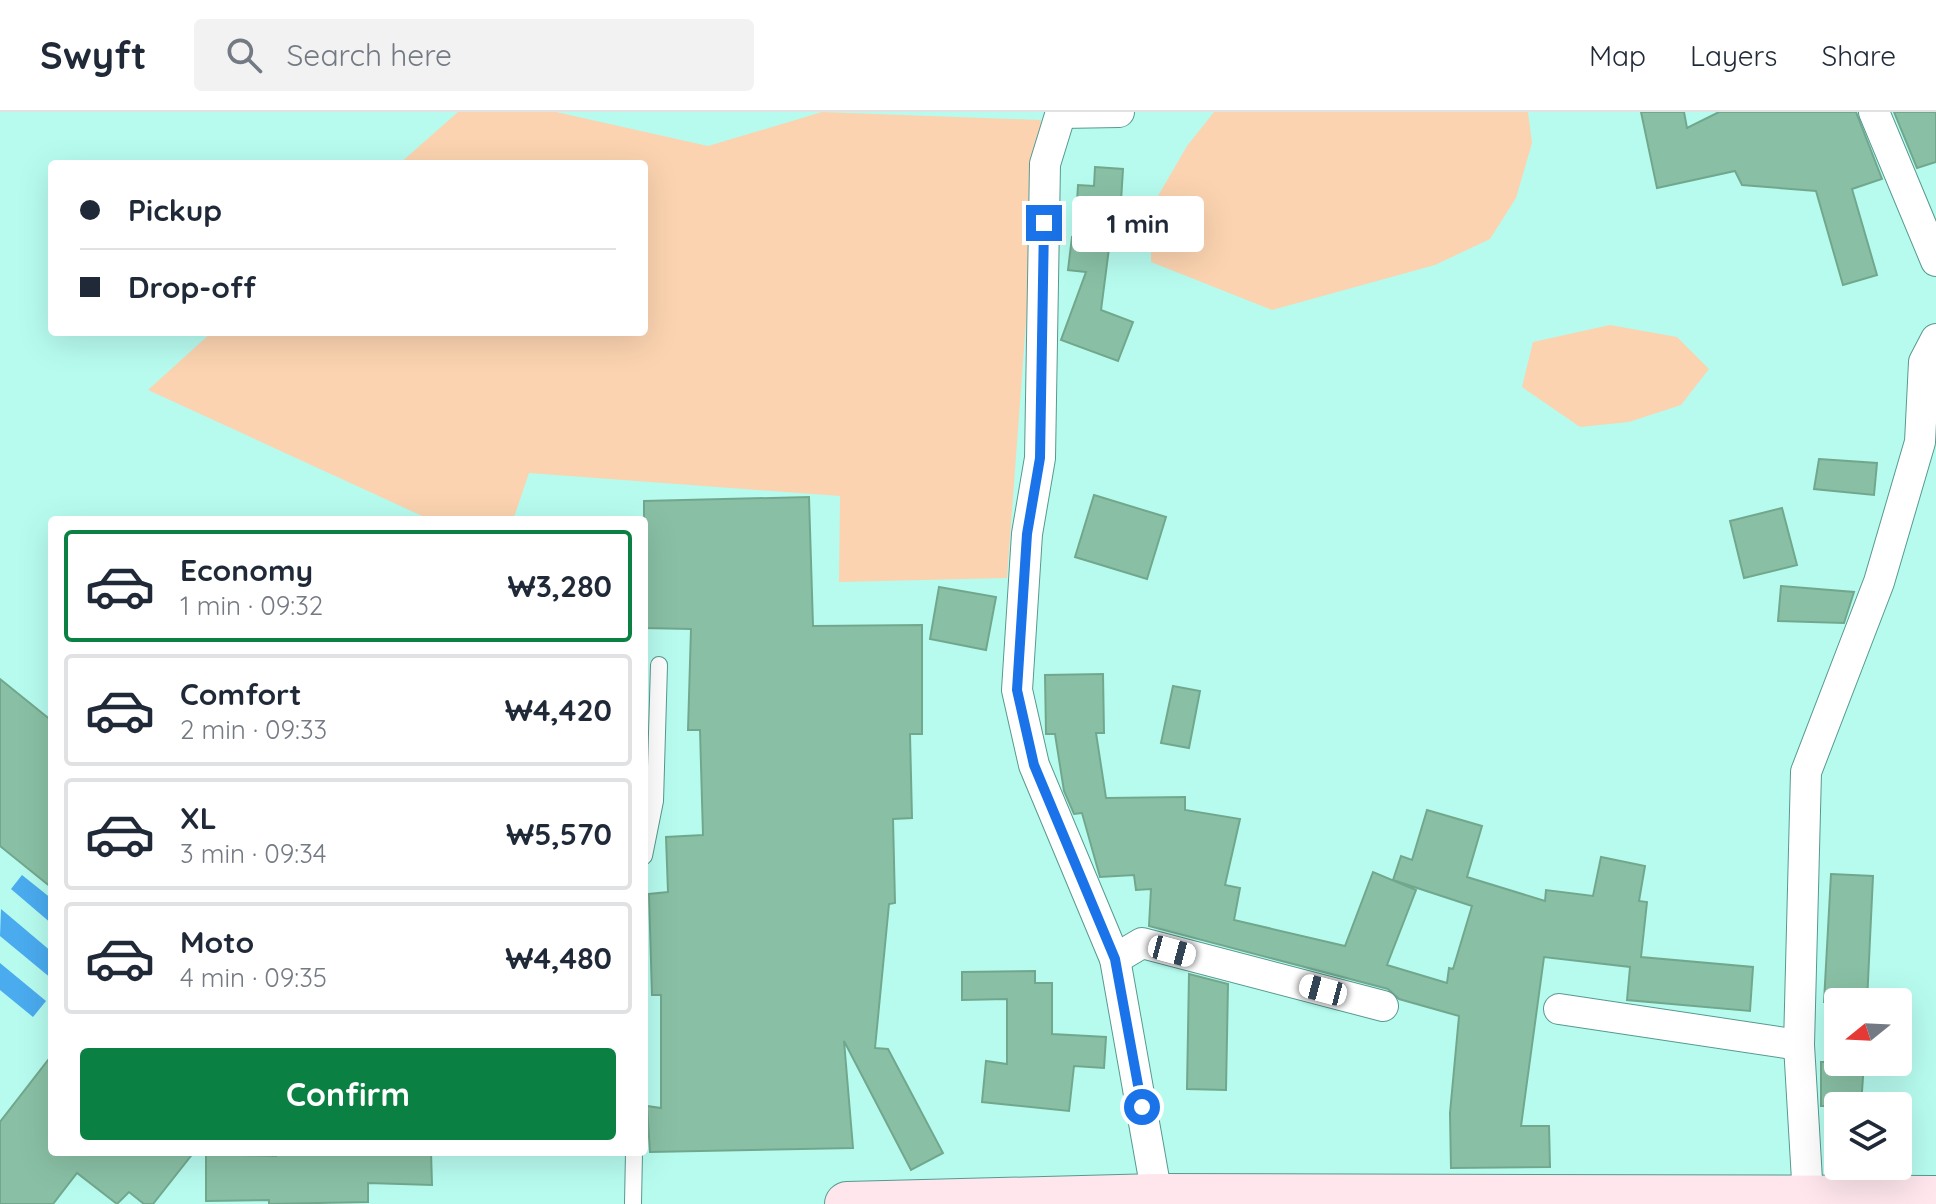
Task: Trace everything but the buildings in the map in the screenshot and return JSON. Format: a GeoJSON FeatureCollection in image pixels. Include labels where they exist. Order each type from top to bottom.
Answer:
{"type":"FeatureCollection","features":[{"type":"Feature","properties":{"kind":"main road"},"geometry":{"type":"LineString","coordinates":[[847,1204],[1157,1196],[1936,1198]]}},
{"type":"Feature","properties":{"kind":"street"},"geometry":{"type":"LineString","coordinates":[[1119,112],[1061,112],[1045,164],[1040,458],[1027,534],[1017,690],[1034,765],[1115,959],[1157,1196]]}},
{"type":"Feature","properties":{"kind":"street"},"geometry":{"type":"LineString","coordinates":[[1874,112],[1936,261]]}},
{"type":"Feature","properties":{"kind":"street"},"geometry":{"type":"LineString","coordinates":[[1808,1197],[1799,1045],[1806,772],[1883,568],[1920,442],[1924,362],[1936,339]]}},
{"type":"Feature","properties":{"kind":"street"},"geometry":{"type":"LineString","coordinates":[[1115,959],[1142,943],[1383,1006]]}},
{"type":"Feature","properties":{"kind":"street"},"geometry":{"type":"LineString","coordinates":[[1559,1009],[1799,1045]]}},
{"type":"Feature","properties":{"kind":"lane"},"geometry":{"type":"LineString","coordinates":[[648,836],[655,801],[659,665]]}},
{"type":"Feature","properties":{"kind":"lane"},"geometry":{"type":"LineString","coordinates":[[633,1204],[634,1156]]}},
{"type":"Feature","properties":{"kind":"shaded area"},"geometry":{"type":"Polygon","coordinates":[[[458,112],[556,112],[708,146],[822,112],[1041,120],[1007,578],[839,582],[840,496],[529,473],[514,516],[422,516],[148,390],[208,336],[648,336],[648,160],[404,160],[458,112]]]}},
{"type":"Feature","properties":{"kind":"shaded area"},"geometry":{"type":"Polygon","coordinates":[[[1214,112],[1528,112],[1532,143],[1516,198],[1490,239],[1435,265],[1272,310],[1151,262],[1151,208],[1187,146],[1214,112]]]}},
{"type":"Feature","properties":{"kind":"shaded area"},"geometry":{"type":"Polygon","coordinates":[[[1610,325],[1677,337],[1709,369],[1681,405],[1629,422],[1580,427],[1522,387],[1533,342],[1610,325]]]}},
{"type":"Feature","properties":{"kind":"water"},"geometry":{"type":"Polygon","coordinates":[[[22,875],[48,896],[48,921],[11,889],[22,875]]]}},
{"type":"Feature","properties":{"kind":"water"},"geometry":{"type":"Polygon","coordinates":[[[1,909],[48,949],[48,976],[0,936],[1,909]]]}},
{"type":"Feature","properties":{"kind":"water"},"geometry":{"type":"Polygon","coordinates":[[[0,963],[46,1001],[33,1017],[0,990],[0,963]]]}},
{"type":"Feature","properties":{"kind":"route"},"geometry":{"type":"LineString","coordinates":[[1044,223],[1040,458],[1027,534],[1017,690],[1034,765],[1115,959],[1142,1107]]}}]}
